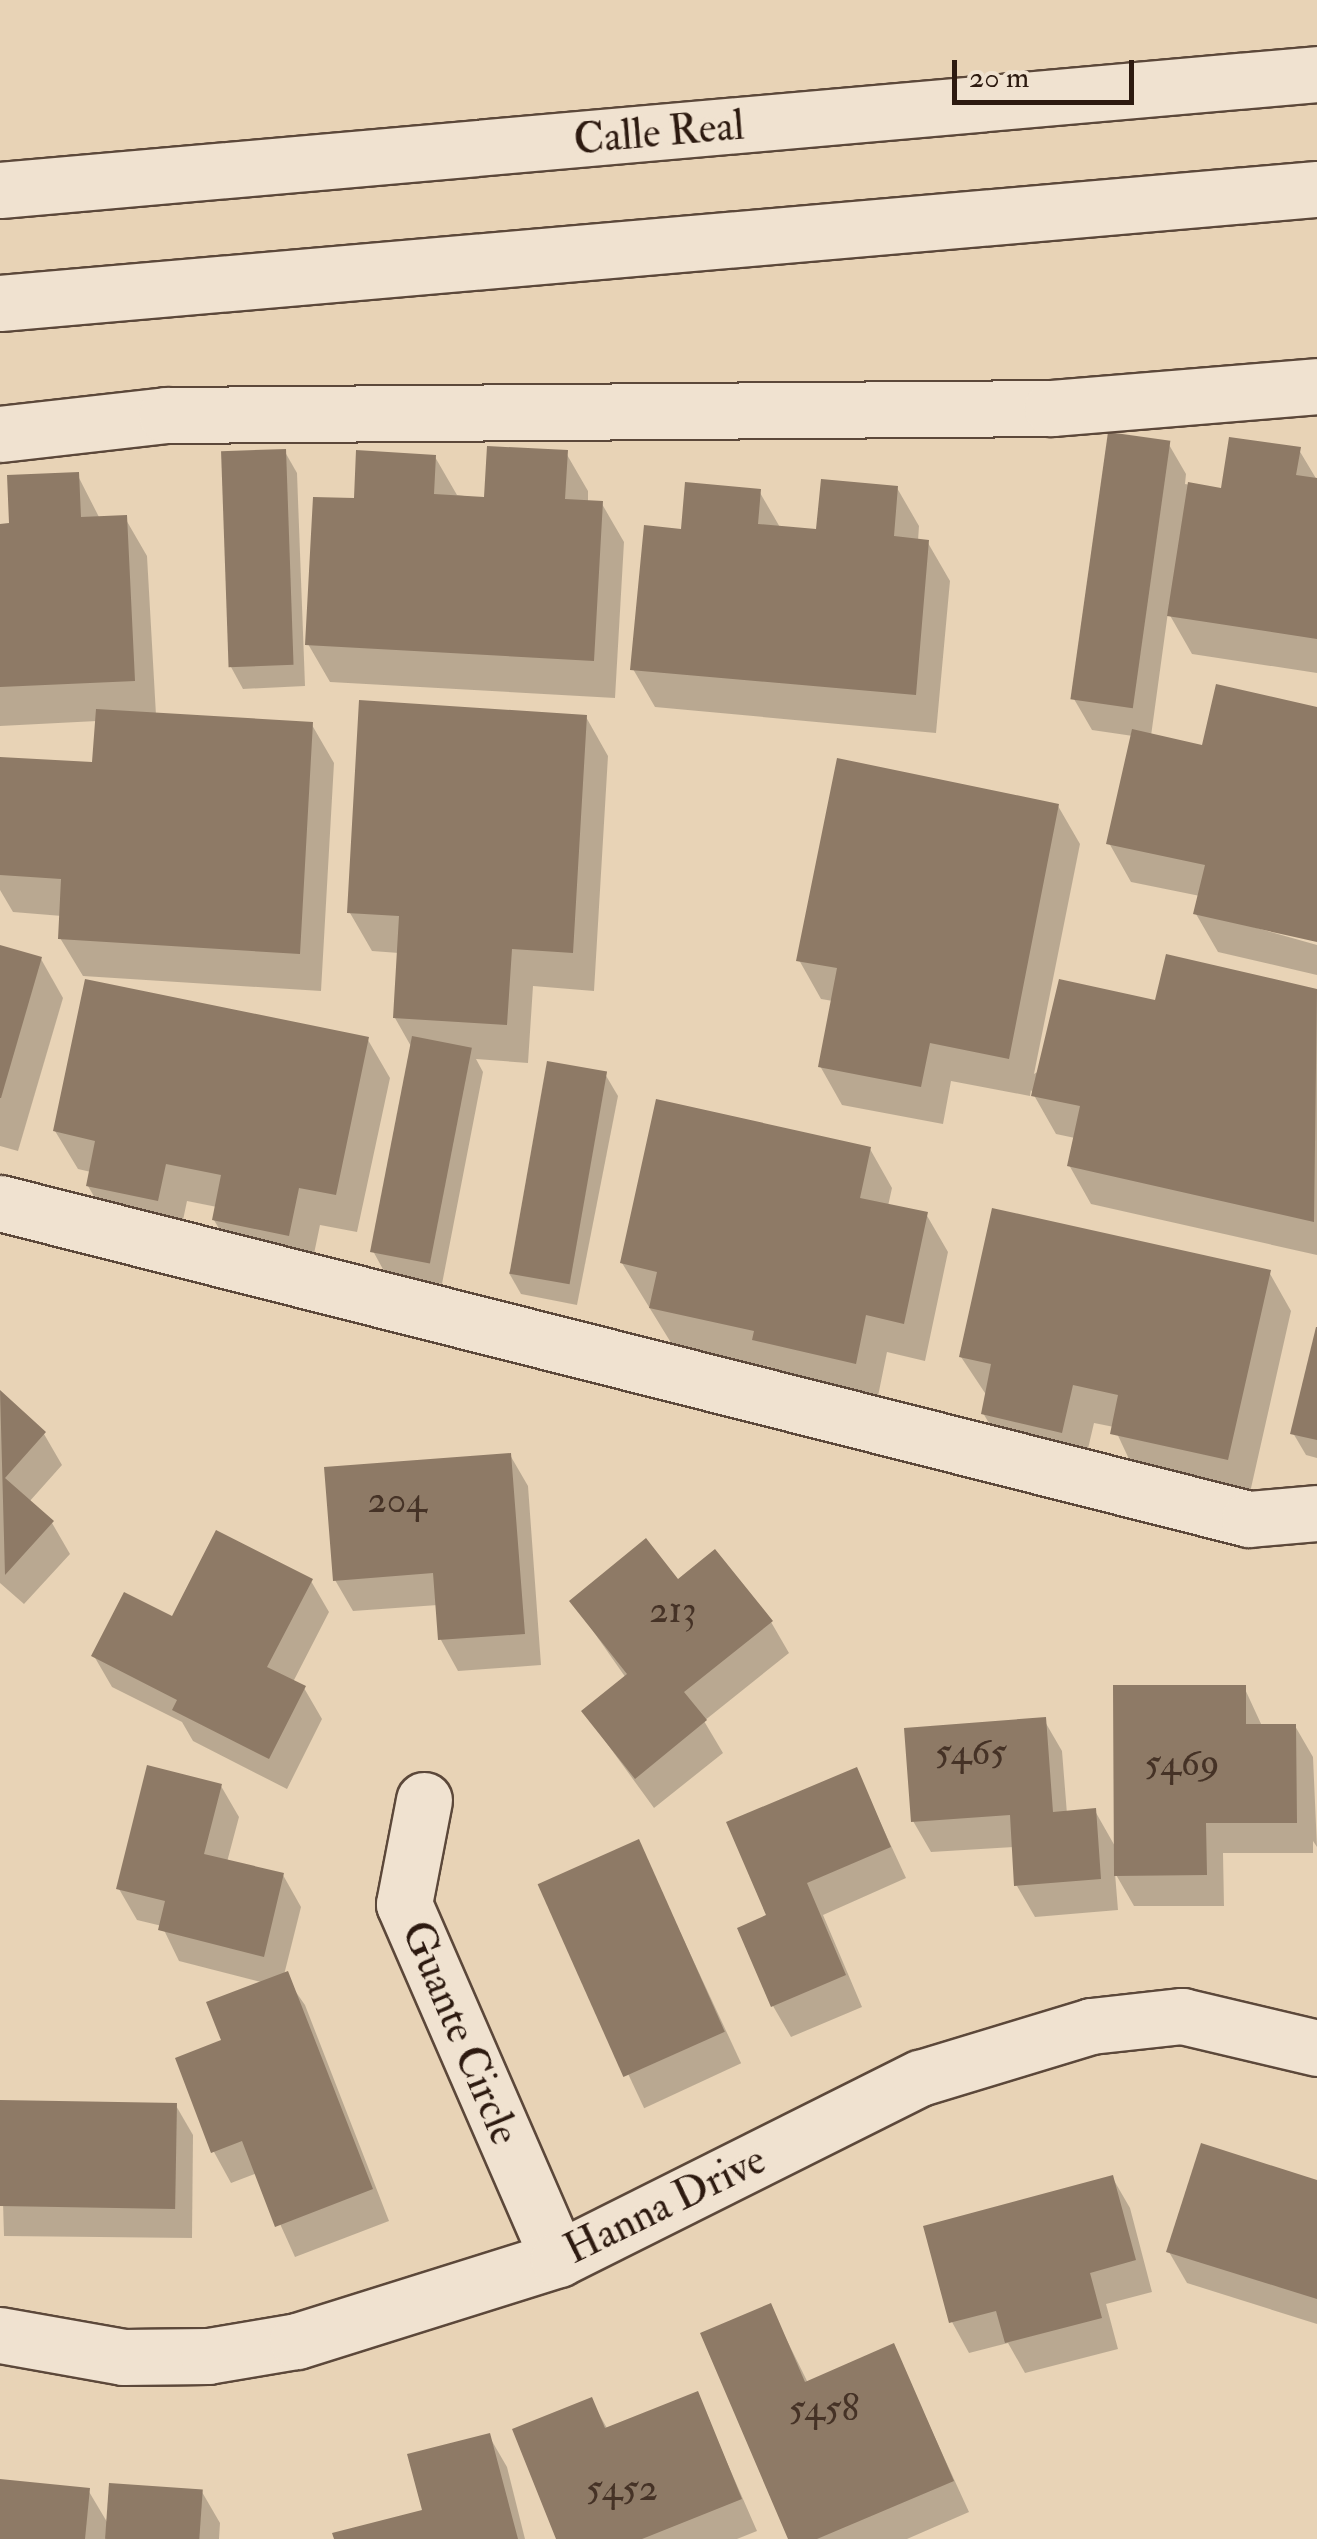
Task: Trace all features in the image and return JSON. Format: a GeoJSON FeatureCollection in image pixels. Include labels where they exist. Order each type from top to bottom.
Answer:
{"type":"FeatureCollection","features":[{"type":"Feature","properties":{"kind":"street","name":"Calle Real"},"geometry":{"type":"LineString","coordinates":[[0,190],[1317,74]]}},
{"type":"Feature","properties":{"kind":"street"},"geometry":{"type":"LineString","coordinates":[[0,303],[1317,189]]}},
{"type":"Feature","properties":{"kind":"street"},"geometry":{"type":"LineString","coordinates":[[0,434],[166,416],[1052,408],[1317,386]]}},
{"type":"Feature","properties":{"kind":"street"},"geometry":{"type":"LineString","coordinates":[[0,1203],[1249,1518],[1317,1513]]}},
{"type":"Feature","properties":{"kind":"street","name":"Guante Circle"},"geometry":{"type":"LineString","coordinates":[[424,1800],[404,1904],[558,2259]]}},
{"type":"Feature","properties":{"kind":"street","name":"Hanna Drive"},"geometry":{"type":"LineString","coordinates":[[0,2335],[123,2357],[208,2356],[297,2340],[558,2259],[920,2078],[1091,2026],[1182,2016],[1317,2048]]}},
{"type":"Feature","properties":{"kind":"building"},"geometry":{"type":"Polygon","coordinates":[[[1108,432],[1170,441],[1133,708],[1070,699],[1108,432]]]}},
{"type":"Feature","properties":{"kind":"building"},"geometry":{"type":"Polygon","coordinates":[[[1229,437],[1301,447],[1296,475],[1317,478],[1317,639],[1167,616],[1188,482],[1221,488],[1229,437]]]}},
{"type":"Feature","properties":{"kind":"building"},"geometry":{"type":"Polygon","coordinates":[[[487,446],[568,450],[565,499],[603,501],[594,661],[305,645],[313,497],[354,498],[356,450],[436,455],[434,494],[484,497],[487,446]]]}},
{"type":"Feature","properties":{"kind":"building"},"geometry":{"type":"Polygon","coordinates":[[[286,449],[294,665],[229,667],[221,451],[286,449]]]}},
{"type":"Feature","properties":{"kind":"building"},"geometry":{"type":"Polygon","coordinates":[[[79,472],[81,517],[127,515],[135,681],[0,687],[0,524],[9,523],[7,475],[79,472]]]}},
{"type":"Feature","properties":{"kind":"building"},"geometry":{"type":"Polygon","coordinates":[[[821,479],[898,486],[894,536],[929,540],[916,695],[630,670],[644,525],[681,529],[685,482],[761,489],[758,524],[816,529],[821,479]]]}},
{"type":"Feature","properties":{"kind":"building"},"geometry":{"type":"Polygon","coordinates":[[[1216,684],[1317,707],[1317,942],[1193,914],[1205,865],[1106,844],[1132,729],[1202,745],[1216,684]]]}},
{"type":"Feature","properties":{"kind":"building"},"geometry":{"type":"Polygon","coordinates":[[[359,700],[587,715],[573,953],[512,949],[507,1025],[393,1018],[399,916],[347,913],[359,700]]]}},
{"type":"Feature","properties":{"kind":"building"},"geometry":{"type":"Polygon","coordinates":[[[96,709],[313,722],[300,954],[58,939],[61,879],[0,875],[0,757],[92,762],[96,709]]]}},
{"type":"Feature","properties":{"kind":"building"},"geometry":{"type":"Polygon","coordinates":[[[837,758],[1059,804],[1009,1059],[930,1043],[921,1087],[818,1067],[837,968],[796,961],[837,758]]]}},
{"type":"Feature","properties":{"kind":"building"},"geometry":{"type":"Polygon","coordinates":[[[0,945],[42,957],[1,1098],[0,1098],[0,945]]]}},
{"type":"Feature","properties":{"kind":"building"},"geometry":{"type":"Polygon","coordinates":[[[1166,954],[1317,989],[1314,1222],[1067,1166],[1080,1106],[1031,1096],[1059,979],[1155,1000],[1166,954]]]}},
{"type":"Feature","properties":{"kind":"building"},"geometry":{"type":"Polygon","coordinates":[[[85,979],[369,1037],[336,1195],[299,1188],[289,1236],[212,1220],[221,1175],[166,1164],[158,1201],[86,1186],[95,1141],[53,1131],[85,979]]]}},
{"type":"Feature","properties":{"kind":"building"},"geometry":{"type":"Polygon","coordinates":[[[412,1036],[472,1048],[430,1264],[370,1252],[412,1036]]]}},
{"type":"Feature","properties":{"kind":"building"},"geometry":{"type":"Polygon","coordinates":[[[547,1061],[607,1072],[570,1284],[509,1274],[547,1061]]]}},
{"type":"Feature","properties":{"kind":"building"},"geometry":{"type":"Polygon","coordinates":[[[656,1099],[871,1147],[860,1198],[928,1212],[904,1324],[866,1315],[856,1364],[752,1340],[754,1331],[649,1308],[657,1272],[620,1263],[656,1099]]]}},
{"type":"Feature","properties":{"kind":"building"},"geometry":{"type":"Polygon","coordinates":[[[992,1208],[1271,1270],[1228,1460],[1110,1434],[1118,1395],[1073,1385],[1062,1433],[981,1414],[991,1364],[959,1357],[992,1208]]]}},
{"type":"Feature","properties":{"kind":"building"},"geometry":{"type":"Polygon","coordinates":[[[1317,1327],[1317,1440],[1290,1434],[1317,1327]]]}},
{"type":"Feature","properties":{"kind":"building"},"geometry":{"type":"Polygon","coordinates":[[[0,1390],[46,1432],[5,1478],[54,1521],[5,1575],[0,1390]]]}},
{"type":"Feature","properties":{"kind":"building"},"geometry":{"type":"Polygon","coordinates":[[[511,1453],[525,1634],[438,1640],[433,1573],[333,1581],[324,1467],[511,1453]]]}},
{"type":"Feature","properties":{"kind":"building"},"geometry":{"type":"Polygon","coordinates":[[[216,1530],[313,1579],[267,1667],[306,1686],[269,1759],[172,1710],[177,1700],[91,1656],[124,1592],[172,1616],[216,1530]]]}},
{"type":"Feature","properties":{"kind":"building"},"geometry":{"type":"Polygon","coordinates":[[[646,1538],[678,1579],[715,1549],[773,1621],[684,1692],[707,1720],[635,1779],[581,1711],[627,1674],[569,1601],[646,1538]]]}},
{"type":"Feature","properties":{"kind":"building"},"geometry":{"type":"Polygon","coordinates":[[[1113,1685],[1246,1685],[1246,1724],[1296,1724],[1297,1823],[1206,1823],[1207,1875],[1114,1876],[1113,1685]]]}},
{"type":"Feature","properties":{"kind":"building"},"geometry":{"type":"Polygon","coordinates":[[[1046,1717],[1053,1812],[1096,1808],[1101,1879],[1014,1886],[1010,1815],[911,1822],[904,1728],[1046,1717]]]}},
{"type":"Feature","properties":{"kind":"building"},"geometry":{"type":"Polygon","coordinates":[[[147,1765],[222,1784],[204,1854],[284,1873],[264,1957],[158,1930],[165,1901],[116,1889],[147,1765]]]}},
{"type":"Feature","properties":{"kind":"building"},"geometry":{"type":"Polygon","coordinates":[[[857,1767],[891,1847],[807,1883],[846,1975],[771,2007],[737,1928],[766,1915],[726,1822],[857,1767]]]}},
{"type":"Feature","properties":{"kind":"building"},"geometry":{"type":"Polygon","coordinates":[[[639,1839],[725,2032],[623,2077],[538,1884],[639,1839]]]}},
{"type":"Feature","properties":{"kind":"building"},"geometry":{"type":"Polygon","coordinates":[[[288,1971],[373,2189],[275,2227],[242,2141],[211,2153],[175,2058],[221,2040],[206,2002],[288,1971]]]}},
{"type":"Feature","properties":{"kind":"building"},"geometry":{"type":"Polygon","coordinates":[[[0,2100],[177,2103],[175,2209],[0,2206],[0,2100]]]}},
{"type":"Feature","properties":{"kind":"building"},"geometry":{"type":"Polygon","coordinates":[[[1201,2143],[1317,2180],[1317,2299],[1166,2252],[1201,2143]]]}},
{"type":"Feature","properties":{"kind":"building"},"geometry":{"type":"Polygon","coordinates":[[[1113,2175],[1136,2260],[1090,2273],[1102,2318],[1005,2343],[996,2311],[949,2323],[923,2226],[1113,2175]]]}},
{"type":"Feature","properties":{"kind":"building"},"geometry":{"type":"Polygon","coordinates":[[[771,2303],[805,2382],[894,2343],[954,2481],[817,2539],[788,2539],[700,2333],[771,2303]]]}},
{"type":"Feature","properties":{"kind":"building"},"geometry":{"type":"Polygon","coordinates":[[[698,2391],[742,2499],[642,2539],[556,2539],[512,2429],[592,2397],[605,2428],[698,2391]]]}},
{"type":"Feature","properties":{"kind":"building"},"geometry":{"type":"Polygon","coordinates":[[[490,2433],[518,2539],[334,2539],[332,2533],[422,2510],[407,2454],[490,2433]]]}},
{"type":"Feature","properties":{"kind":"building"},"geometry":{"type":"Polygon","coordinates":[[[0,2479],[90,2488],[85,2539],[0,2539],[0,2479]]]}},
{"type":"Feature","properties":{"kind":"building"},"geometry":{"type":"Polygon","coordinates":[[[109,2483],[203,2490],[199,2539],[105,2539],[109,2483]]]}}]}
